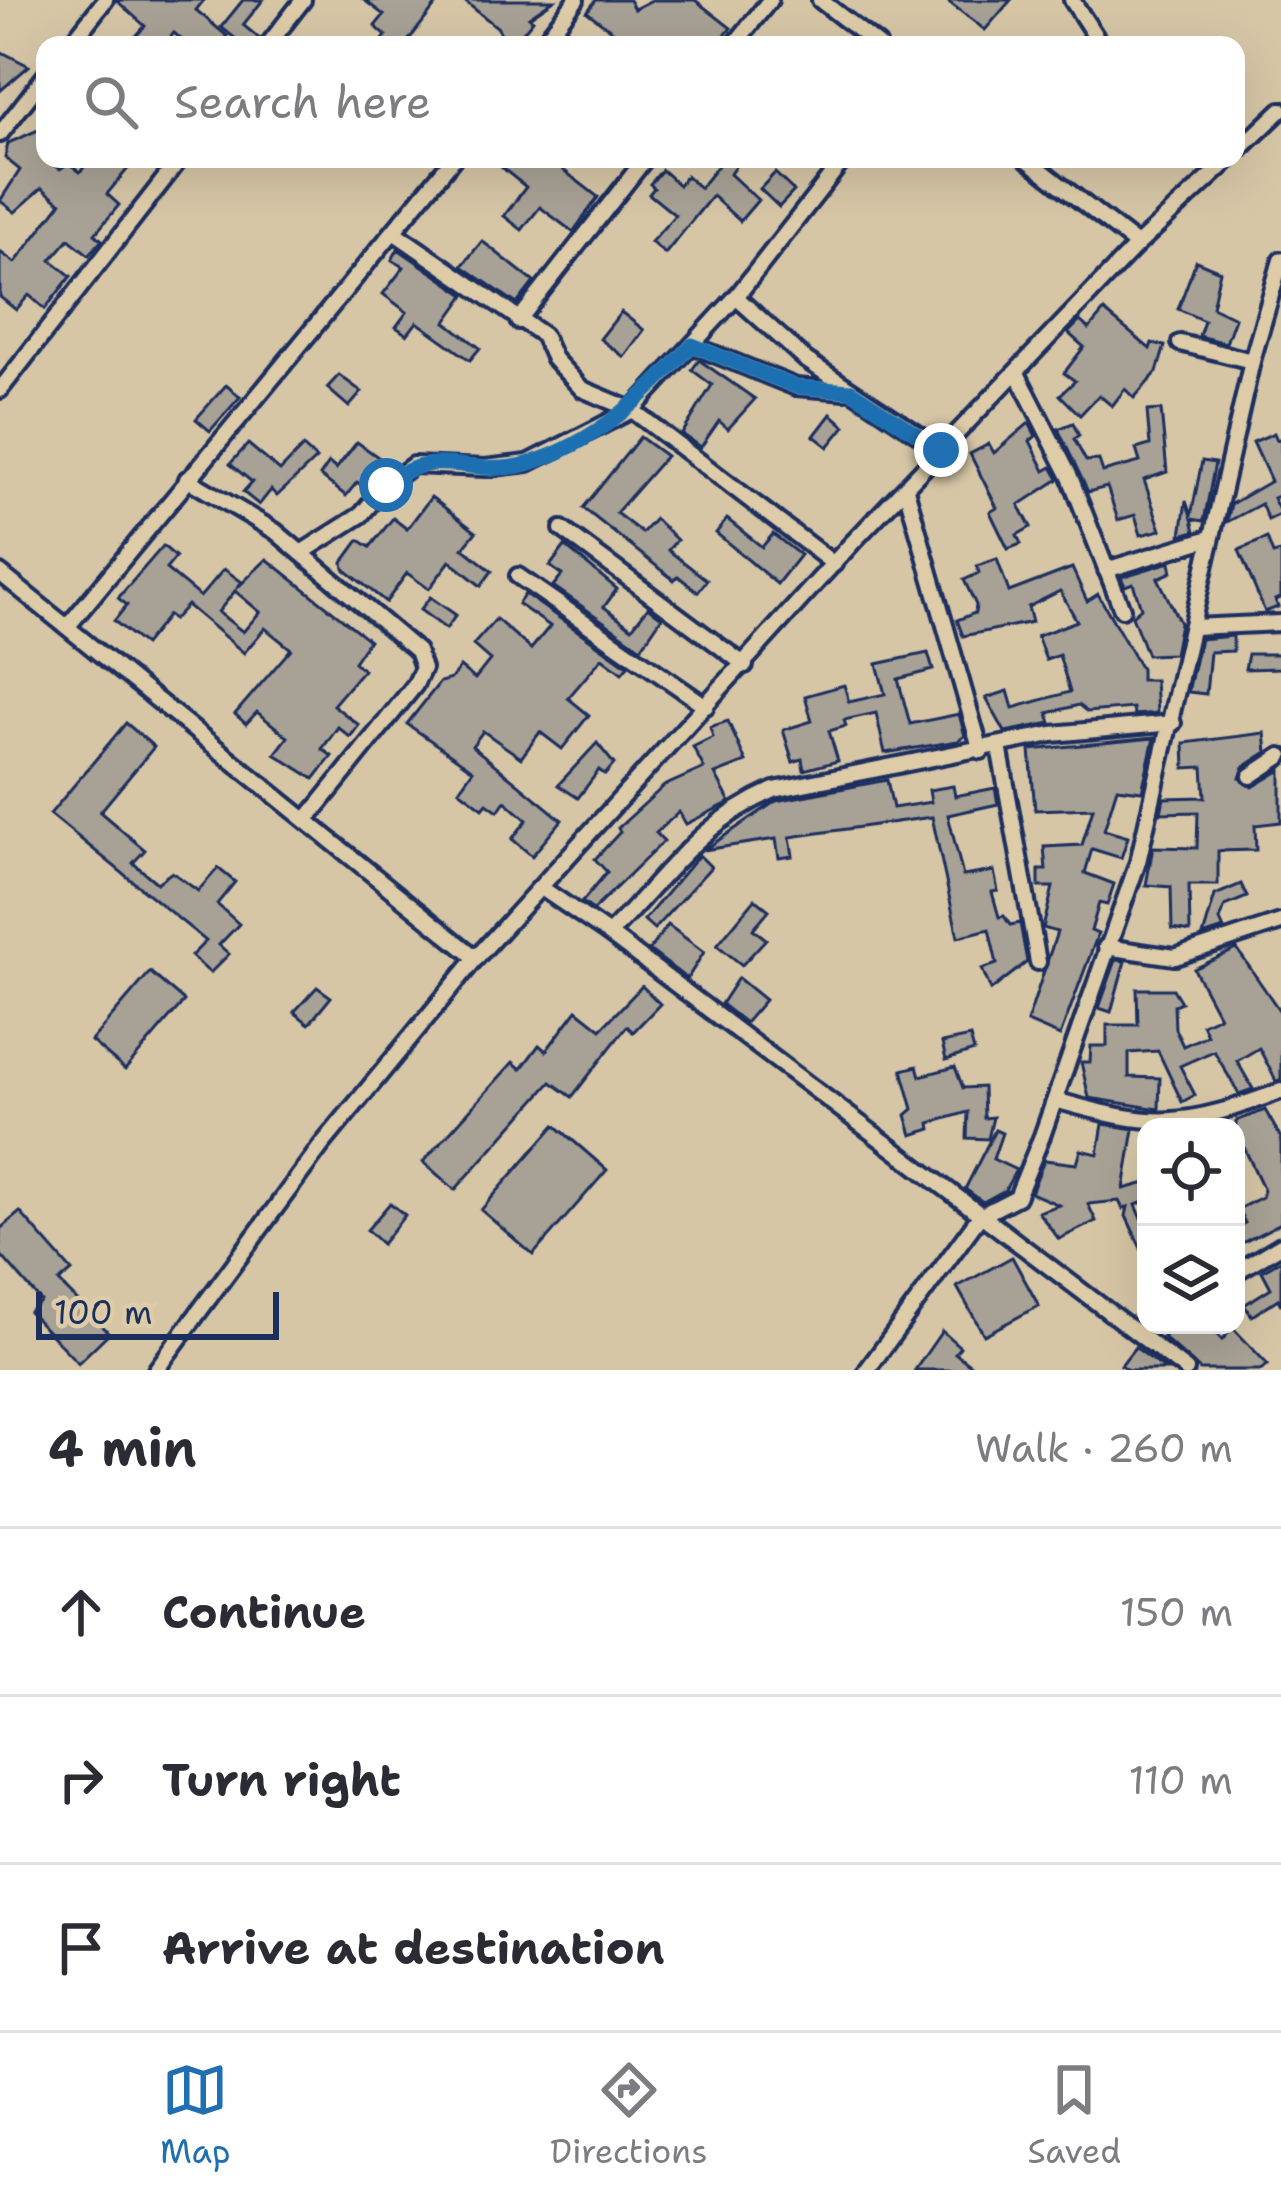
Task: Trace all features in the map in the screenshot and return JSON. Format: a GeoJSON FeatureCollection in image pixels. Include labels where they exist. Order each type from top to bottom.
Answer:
{"type":"FeatureCollection","features":[{"type":"Feature","properties":{"kind":"street"},"geometry":{"type":"LineString","coordinates":[[77,36],[105,0]]}},
{"type":"Feature","properties":{"kind":"street"},"geometry":{"type":"LineString","coordinates":[[275,36],[303,0]]}},
{"type":"Feature","properties":{"kind":"street"},"geometry":{"type":"LineString","coordinates":[[548,36],[576,0]]}},
{"type":"Feature","properties":{"kind":"street"},"geometry":{"type":"LineString","coordinates":[[741,36],[770,0]]}},
{"type":"Feature","properties":{"kind":"street"},"geometry":{"type":"LineString","coordinates":[[820,0],[866,36]]}},
{"type":"Feature","properties":{"kind":"street"},"geometry":{"type":"LineString","coordinates":[[1072,0],[1095,36]]}},
{"type":"Feature","properties":{"kind":"street"},"geometry":{"type":"LineString","coordinates":[[0,134],[36,88]]}},
{"type":"Feature","properties":{"kind":"street"},"geometry":{"type":"LineString","coordinates":[[1245,144],[1281,110]]}},
{"type":"Feature","properties":{"kind":"street"},"geometry":{"type":"LineString","coordinates":[[0,390],[173,168]]}},
{"type":"Feature","properties":{"kind":"street"},"geometry":{"type":"LineString","coordinates":[[68,626],[446,168]]}},
{"type":"Feature","properties":{"kind":"street"},"geometry":{"type":"LineString","coordinates":[[518,321],[638,168]]}},
{"type":"Feature","properties":{"kind":"street"},"geometry":{"type":"LineString","coordinates":[[301,553],[362,515],[386,485],[413,464],[485,468],[528,464],[632,410],[736,297],[837,168]]}},
{"type":"Feature","properties":{"kind":"street"},"geometry":{"type":"LineString","coordinates":[[1039,168],[1137,245]]}},
{"type":"Feature","properties":{"kind":"street"},"geometry":{"type":"LineString","coordinates":[[156,1370],[321,1146],[476,958],[941,450],[1137,245],[1220,168]]}},
{"type":"Feature","properties":{"kind":"street"},"geometry":{"type":"LineString","coordinates":[[395,233],[543,335],[554,359],[583,388],[632,410],[834,565]]}},
{"type":"Feature","properties":{"kind":"street"},"geometry":{"type":"LineString","coordinates":[[867,1370],[980,1216],[1017,1197],[1054,1100],[1138,862],[1252,361],[1281,260]]}},
{"type":"Feature","properties":{"kind":"street"},"geometry":{"type":"LineString","coordinates":[[736,297],[806,360],[941,450]]}},
{"type":"Feature","properties":{"kind":"street"},"geometry":{"type":"LineString","coordinates":[[1180,343],[1252,361]]}},
{"type":"Feature","properties":{"kind":"street"},"geometry":{"type":"LineString","coordinates":[[692,345],[796,387],[851,391]]}},
{"type":"Feature","properties":{"kind":"street"},"geometry":{"type":"LineString","coordinates":[[1018,374],[1070,477],[1122,609]]}},
{"type":"Feature","properties":{"kind":"street"},"geometry":{"type":"LineString","coordinates":[[187,479],[231,501],[301,553],[417,651],[423,668],[308,818]]}},
{"type":"Feature","properties":{"kind":"street"},"geometry":{"type":"LineString","coordinates":[[906,489],[981,751]]}},
{"type":"Feature","properties":{"kind":"street"},"geometry":{"type":"LineString","coordinates":[[562,530],[745,665]]}},
{"type":"Feature","properties":{"kind":"street"},"geometry":{"type":"LineString","coordinates":[[1106,570],[1210,538]]}},
{"type":"Feature","properties":{"kind":"street"},"geometry":{"type":"LineString","coordinates":[[0,573],[476,958]]}},
{"type":"Feature","properties":{"kind":"street"},"geometry":{"type":"LineString","coordinates":[[518,575],[706,706]]}},
{"type":"Feature","properties":{"kind":"street"},"geometry":{"type":"LineString","coordinates":[[1193,627],[1281,622]]}},
{"type":"Feature","properties":{"kind":"street"},"geometry":{"type":"LineString","coordinates":[[609,934],[686,846],[732,808],[774,790],[1052,734],[1173,723]]}},
{"type":"Feature","properties":{"kind":"street"},"geometry":{"type":"LineString","coordinates":[[999,746],[1038,962]]}},
{"type":"Feature","properties":{"kind":"street"},"geometry":{"type":"LineString","coordinates":[[1251,776],[1281,756]]}},
{"type":"Feature","properties":{"kind":"street"},"geometry":{"type":"LineString","coordinates":[[543,889],[980,1216],[1137,1327]]}},
{"type":"Feature","properties":{"kind":"street"},"geometry":{"type":"LineString","coordinates":[[1106,947],[1175,957],[1281,922]]}},
{"type":"Feature","properties":{"kind":"street"},"geometry":{"type":"LineString","coordinates":[[1054,1100],[1166,1124],[1222,1113],[1281,1091]]}},
{"type":"Feature","properties":{"kind":"street"},"geometry":{"type":"LineString","coordinates":[[1245,1267],[1281,1245]]}},
{"type":"Feature","properties":{"kind":"street"},"geometry":{"type":"LineString","coordinates":[[1146,1334],[1186,1370]]}},
{"type":"Feature","properties":{"kind":"building"},"geometry":{"type":"Polygon","coordinates":[[[116,0],[204,0],[196,10],[227,36],[136,36],[145,26],[116,0]]]}},
{"type":"Feature","properties":{"kind":"building"},"geometry":{"type":"Polygon","coordinates":[[[243,0],[263,0],[243,25],[257,36],[232,36],[221,27],[243,0]]]}},
{"type":"Feature","properties":{"kind":"building"},"geometry":{"type":"Polygon","coordinates":[[[364,0],[440,0],[412,36],[386,36],[375,26],[384,15],[364,0]]]}},
{"type":"Feature","properties":{"kind":"building"},"geometry":{"type":"Polygon","coordinates":[[[463,0],[554,0],[529,17],[533,20],[520,36],[501,36],[497,27],[463,0]]]}},
{"type":"Feature","properties":{"kind":"building"},"geometry":{"type":"Polygon","coordinates":[[[596,0],[629,0],[634,9],[652,0],[695,0],[731,28],[724,36],[607,36],[611,30],[587,12],[596,0]]]}},
{"type":"Feature","properties":{"kind":"building"},"geometry":{"type":"Polygon","coordinates":[[[946,0],[1011,0],[985,30],[946,0]]]}},
{"type":"Feature","properties":{"kind":"building"},"geometry":{"type":"Polygon","coordinates":[[[0,51],[29,66],[0,91],[0,51]]]}},
{"type":"Feature","properties":{"kind":"building"},"geometry":{"type":"Polygon","coordinates":[[[36,131],[36,168],[80,172],[83,168],[129,168],[107,194],[119,205],[95,234],[102,240],[89,255],[69,239],[51,260],[71,276],[45,309],[29,295],[16,310],[0,297],[0,252],[15,263],[61,203],[42,188],[15,212],[0,201],[20,170],[5,158],[8,143],[36,131]]]}},
{"type":"Feature","properties":{"kind":"building"},"geometry":{"type":"Polygon","coordinates":[[[502,168],[563,168],[598,197],[573,232],[540,207],[522,230],[504,216],[526,187],[502,168]]]}},
{"type":"Feature","properties":{"kind":"building"},"geometry":{"type":"Polygon","coordinates":[[[716,168],[734,168],[730,174],[758,200],[740,221],[712,196],[665,254],[651,242],[675,215],[649,194],[654,188],[650,184],[662,170],[679,185],[686,176],[700,188],[716,168]]]}},
{"type":"Feature","properties":{"kind":"building"},"geometry":{"type":"Polygon","coordinates":[[[775,173],[794,191],[779,207],[760,189],[775,173]]]}},
{"type":"Feature","properties":{"kind":"building"},"geometry":{"type":"Polygon","coordinates":[[[482,241],[534,282],[517,304],[462,266],[482,241]]]}},
{"type":"Feature","properties":{"kind":"building"},"geometry":{"type":"Polygon","coordinates":[[[398,249],[465,295],[446,322],[480,348],[470,360],[417,322],[407,335],[396,327],[407,312],[383,294],[404,267],[392,260],[398,249]]]}},
{"type":"Feature","properties":{"kind":"building"},"geometry":{"type":"Polygon","coordinates":[[[1196,261],[1220,271],[1212,307],[1235,318],[1226,343],[1199,336],[1204,321],[1178,309],[1196,261]]]}},
{"type":"Feature","properties":{"kind":"building"},"geometry":{"type":"Polygon","coordinates":[[[1104,311],[1150,349],[1152,343],[1165,346],[1157,372],[1134,398],[1125,389],[1112,406],[1099,395],[1080,415],[1060,395],[1075,381],[1064,373],[1084,347],[1068,333],[1080,321],[1089,329],[1104,311]]]}},
{"type":"Feature","properties":{"kind":"building"},"geometry":{"type":"Polygon","coordinates":[[[621,312],[644,330],[624,357],[600,339],[621,312]]]}},
{"type":"Feature","properties":{"kind":"building"},"geometry":{"type":"Polygon","coordinates":[[[699,360],[755,399],[728,429],[719,421],[701,447],[682,434],[712,385],[692,370],[699,360]]]}},
{"type":"Feature","properties":{"kind":"building"},"geometry":{"type":"Polygon","coordinates":[[[339,375],[362,392],[349,407],[327,388],[339,375]]]}},
{"type":"Feature","properties":{"kind":"building"},"geometry":{"type":"Polygon","coordinates":[[[226,385],[240,397],[210,431],[196,419],[226,385]]]}},
{"type":"Feature","properties":{"kind":"building"},"geometry":{"type":"Polygon","coordinates":[[[1161,410],[1167,472],[1144,480],[1161,530],[1141,535],[1135,515],[1118,520],[1107,487],[1088,492],[1058,429],[1073,423],[1079,436],[1074,439],[1086,461],[1099,460],[1103,472],[1140,462],[1136,449],[1150,445],[1147,411],[1161,410]]]}},
{"type":"Feature","properties":{"kind":"building"},"geometry":{"type":"Polygon","coordinates":[[[831,414],[845,426],[828,447],[814,436],[831,414]]]}},
{"type":"Feature","properties":{"kind":"building"},"geometry":{"type":"Polygon","coordinates":[[[1029,423],[1036,436],[1030,441],[1045,471],[1052,467],[1059,479],[1019,505],[1031,527],[1017,535],[1021,544],[1008,549],[990,512],[997,508],[970,454],[989,444],[994,453],[1029,423]]]}},
{"type":"Feature","properties":{"kind":"building"},"geometry":{"type":"Polygon","coordinates":[[[1274,433],[1277,440],[1281,438],[1281,503],[1278,496],[1273,498],[1281,514],[1268,520],[1261,504],[1227,522],[1231,504],[1271,481],[1253,442],[1274,433]]]}},
{"type":"Feature","properties":{"kind":"building"},"geometry":{"type":"Polygon","coordinates":[[[640,437],[666,456],[616,513],[642,533],[655,519],[677,540],[668,550],[707,580],[698,592],[678,576],[674,580],[583,508],[640,437]]]}},
{"type":"Feature","properties":{"kind":"building"},"geometry":{"type":"Polygon","coordinates":[[[357,442],[385,462],[365,488],[357,482],[346,496],[320,476],[329,463],[336,469],[357,442]]]}},
{"type":"Feature","properties":{"kind":"building"},"geometry":{"type":"Polygon","coordinates":[[[248,444],[280,471],[303,447],[316,459],[277,496],[271,490],[259,505],[243,492],[252,482],[230,464],[248,444]]]}},
{"type":"Feature","properties":{"kind":"building"},"geometry":{"type":"Polygon","coordinates":[[[1202,461],[1215,463],[1204,521],[1192,519],[1195,531],[1181,535],[1186,501],[1191,516],[1202,461]]]}},
{"type":"Feature","properties":{"kind":"building"},"geometry":{"type":"Polygon","coordinates":[[[431,497],[476,532],[463,548],[492,571],[481,586],[450,561],[429,589],[407,573],[386,602],[344,569],[343,562],[359,540],[370,547],[393,518],[407,529],[431,497]]]}},
{"type":"Feature","properties":{"kind":"building"},"geometry":{"type":"Polygon","coordinates":[[[727,519],[762,547],[773,534],[800,555],[777,584],[716,533],[727,519]]]}},
{"type":"Feature","properties":{"kind":"building"},"geometry":{"type":"Polygon","coordinates":[[[1267,538],[1273,554],[1281,552],[1281,598],[1275,600],[1278,607],[1265,612],[1239,550],[1267,538]]]}},
{"type":"Feature","properties":{"kind":"building"},"geometry":{"type":"Polygon","coordinates":[[[163,546],[176,557],[166,569],[200,597],[224,569],[242,582],[236,589],[267,559],[369,640],[354,662],[363,670],[333,705],[359,725],[350,737],[338,727],[322,749],[332,756],[314,779],[275,754],[288,737],[257,712],[246,724],[235,714],[291,649],[265,628],[244,653],[187,605],[173,620],[168,615],[144,645],[114,621],[127,605],[118,598],[163,546]],[[235,591],[218,612],[243,632],[260,612],[235,591]]]}},
{"type":"Feature","properties":{"kind":"building"},"geometry":{"type":"Polygon","coordinates":[[[565,546],[617,589],[604,607],[632,628],[648,607],[662,617],[641,648],[553,586],[562,575],[550,566],[565,546]]]}},
{"type":"Feature","properties":{"kind":"building"},"geometry":{"type":"Polygon","coordinates":[[[997,559],[1009,592],[1072,568],[1087,601],[1098,594],[1141,669],[1141,680],[1155,680],[1157,713],[1134,715],[1133,708],[1087,712],[1079,705],[1048,713],[1051,723],[1005,732],[986,698],[1008,691],[1013,708],[1070,692],[1059,655],[1046,660],[1037,636],[1077,621],[1060,591],[1028,607],[1032,622],[963,636],[957,620],[975,613],[976,605],[964,580],[979,573],[977,566],[997,559]]]}},
{"type":"Feature","properties":{"kind":"building"},"geometry":{"type":"Polygon","coordinates":[[[1170,562],[1172,572],[1158,578],[1180,623],[1174,654],[1147,655],[1132,616],[1141,608],[1133,583],[1125,586],[1121,577],[1170,562]]]}},
{"type":"Feature","properties":{"kind":"building"},"geometry":{"type":"Polygon","coordinates":[[[525,594],[628,666],[622,673],[602,658],[568,698],[589,715],[562,749],[540,732],[521,758],[483,731],[472,746],[562,820],[532,856],[512,839],[527,820],[505,801],[498,811],[487,803],[483,808],[459,790],[473,770],[407,724],[440,682],[451,679],[460,667],[475,679],[490,660],[473,645],[496,619],[531,649],[550,626],[518,604],[525,594]]]}},
{"type":"Feature","properties":{"kind":"building"},"geometry":{"type":"Polygon","coordinates":[[[430,597],[456,615],[446,629],[420,610],[430,597]]]}},
{"type":"Feature","properties":{"kind":"building"},"geometry":{"type":"Polygon","coordinates":[[[1233,636],[1233,651],[1210,652],[1206,694],[1188,692],[1200,639],[1233,636]]]}},
{"type":"Feature","properties":{"kind":"building"},"geometry":{"type":"Polygon","coordinates":[[[928,653],[933,670],[898,679],[910,724],[959,714],[965,736],[885,753],[876,713],[844,720],[846,726],[829,731],[838,761],[804,770],[802,759],[793,762],[783,730],[812,721],[805,696],[844,685],[849,702],[885,694],[877,664],[928,653]]]}},
{"type":"Feature","properties":{"kind":"building"},"geometry":{"type":"Polygon","coordinates":[[[1248,654],[1281,654],[1281,668],[1245,669],[1248,654]]]}},
{"type":"Feature","properties":{"kind":"building"},"geometry":{"type":"Polygon","coordinates":[[[728,721],[746,762],[715,774],[730,802],[686,824],[679,812],[656,833],[664,841],[593,910],[582,902],[607,872],[595,859],[620,832],[618,828],[664,786],[704,768],[693,747],[713,737],[710,727],[728,721]]]}},
{"type":"Feature","properties":{"kind":"building"},"geometry":{"type":"Polygon","coordinates":[[[126,723],[154,747],[100,812],[145,850],[133,863],[157,883],[172,872],[198,891],[218,868],[235,882],[217,904],[239,924],[219,945],[229,954],[210,973],[191,956],[206,941],[50,814],[126,723]]]}},
{"type":"Feature","properties":{"kind":"building"},"geometry":{"type":"Polygon","coordinates":[[[1265,733],[1267,752],[1244,767],[1240,778],[1253,787],[1281,770],[1281,822],[1255,825],[1256,850],[1218,851],[1218,885],[1189,885],[1190,932],[1172,929],[1171,887],[1146,885],[1153,847],[1197,848],[1198,812],[1161,813],[1164,798],[1205,797],[1203,767],[1185,768],[1184,743],[1265,733]]]}},
{"type":"Feature","properties":{"kind":"building"},"geometry":{"type":"Polygon","coordinates":[[[1154,738],[1142,791],[1117,788],[1104,830],[1128,837],[1121,858],[1092,849],[1085,873],[1114,884],[1107,905],[1099,903],[1091,931],[1098,934],[1060,1036],[1027,1022],[1057,932],[1043,928],[1053,887],[1039,887],[1039,870],[1046,870],[1044,847],[1082,845],[1093,808],[1035,810],[1030,750],[1154,738]]]}},
{"type":"Feature","properties":{"kind":"building"},"geometry":{"type":"Polygon","coordinates":[[[597,743],[614,764],[605,775],[599,770],[578,798],[558,785],[597,743]]]}},
{"type":"Feature","properties":{"kind":"building"},"geometry":{"type":"Polygon","coordinates":[[[887,780],[893,808],[931,802],[929,790],[953,786],[955,796],[995,788],[998,804],[948,815],[963,876],[994,871],[998,891],[992,892],[999,917],[1004,916],[1010,925],[1020,923],[1027,962],[991,990],[982,969],[997,964],[989,929],[958,937],[932,817],[790,837],[793,856],[779,858],[776,839],[704,850],[776,801],[887,780]]]}},
{"type":"Feature","properties":{"kind":"building"},"geometry":{"type":"Polygon","coordinates":[[[699,855],[711,867],[654,929],[644,920],[699,855]]]}},
{"type":"Feature","properties":{"kind":"building"},"geometry":{"type":"Polygon","coordinates":[[[1241,884],[1247,897],[1225,906],[1220,920],[1224,929],[1203,936],[1215,895],[1241,884]]]}},
{"type":"Feature","properties":{"kind":"building"},"geometry":{"type":"Polygon","coordinates":[[[755,899],[769,910],[753,929],[766,939],[742,965],[717,945],[755,899]]]}},
{"type":"Feature","properties":{"kind":"building"},"geometry":{"type":"Polygon","coordinates":[[[668,925],[704,952],[687,979],[649,950],[668,925]]]}},
{"type":"Feature","properties":{"kind":"building"},"geometry":{"type":"Polygon","coordinates":[[[1237,949],[1281,1013],[1281,1080],[1276,1081],[1259,1048],[1237,1061],[1253,1089],[1239,1094],[1214,1051],[1180,1066],[1195,1095],[1182,1102],[1158,1051],[1129,1053],[1129,1077],[1160,1078],[1159,1109],[1089,1098],[1081,1062],[1090,1062],[1091,1046],[1107,1046],[1107,1025],[1138,1025],[1137,989],[1173,989],[1181,1002],[1174,1005],[1175,1029],[1183,1046],[1207,1035],[1202,1024],[1219,1016],[1194,969],[1237,949]]]}},
{"type":"Feature","properties":{"kind":"building"},"geometry":{"type":"Polygon","coordinates":[[[1116,960],[1125,961],[1111,1012],[1099,1008],[1116,960]]]}},
{"type":"Feature","properties":{"kind":"building"},"geometry":{"type":"Polygon","coordinates":[[[150,972],[184,1001],[125,1070],[91,1041],[150,972]]]}},
{"type":"Feature","properties":{"kind":"building"},"geometry":{"type":"Polygon","coordinates":[[[738,978],[765,1000],[745,1023],[721,1004],[738,978]]]}},
{"type":"Feature","properties":{"kind":"building"},"geometry":{"type":"Polygon","coordinates":[[[642,986],[660,1004],[633,1032],[627,1026],[572,1097],[551,1082],[455,1190],[423,1162],[513,1062],[521,1069],[539,1045],[546,1051],[577,1010],[601,1029],[642,986]]]}},
{"type":"Feature","properties":{"kind":"building"},"geometry":{"type":"Polygon","coordinates":[[[317,987],[331,997],[309,1024],[294,1012],[317,987]]]}},
{"type":"Feature","properties":{"kind":"building"},"geometry":{"type":"Polygon","coordinates":[[[970,1037],[974,1051],[946,1060],[942,1043],[970,1037]]]}},
{"type":"Feature","properties":{"kind":"building"},"geometry":{"type":"Polygon","coordinates":[[[917,1066],[920,1076],[955,1067],[963,1088],[983,1087],[984,1118],[993,1117],[988,1139],[967,1138],[968,1112],[930,1123],[931,1129],[912,1135],[906,1115],[913,1109],[902,1070],[917,1066]]]}},
{"type":"Feature","properties":{"kind":"building"},"geometry":{"type":"Polygon","coordinates":[[[1265,1110],[1281,1138],[1281,1223],[1245,1241],[1245,1206],[1262,1197],[1264,1190],[1245,1150],[1244,1118],[1265,1110]]]}},
{"type":"Feature","properties":{"kind":"building"},"geometry":{"type":"Polygon","coordinates":[[[1103,1124],[1134,1129],[1124,1189],[1137,1185],[1137,1240],[1126,1216],[1128,1207],[1123,1209],[1119,1201],[1088,1204],[1096,1221],[1059,1239],[1038,1212],[1059,1205],[1031,1193],[1044,1160],[1077,1164],[1081,1150],[1098,1154],[1103,1124]]]}},
{"type":"Feature","properties":{"kind":"building"},"geometry":{"type":"Polygon","coordinates":[[[555,1125],[607,1170],[533,1255],[481,1210],[555,1125]]]}},
{"type":"Feature","properties":{"kind":"building"},"geometry":{"type":"Polygon","coordinates":[[[995,1130],[1002,1133],[993,1159],[1016,1170],[1005,1190],[983,1202],[965,1189],[995,1130]]]}},
{"type":"Feature","properties":{"kind":"building"},"geometry":{"type":"Polygon","coordinates":[[[390,1203],[405,1215],[382,1244],[367,1230],[390,1203]]]}},
{"type":"Feature","properties":{"kind":"building"},"geometry":{"type":"Polygon","coordinates":[[[20,1212],[72,1271],[59,1282],[109,1333],[78,1363],[29,1312],[41,1301],[0,1254],[0,1229],[20,1212]]]}},
{"type":"Feature","properties":{"kind":"building"},"geometry":{"type":"Polygon","coordinates":[[[1012,1257],[1039,1306],[984,1335],[957,1287],[1012,1257]]]}},
{"type":"Feature","properties":{"kind":"building"},"geometry":{"type":"Polygon","coordinates":[[[1281,1260],[1281,1305],[1278,1299],[1252,1316],[1245,1304],[1271,1288],[1262,1271],[1281,1260]]]}},
{"type":"Feature","properties":{"kind":"building"},"geometry":{"type":"Polygon","coordinates":[[[942,1331],[960,1347],[955,1353],[977,1370],[915,1370],[942,1331]]]}},
{"type":"Feature","properties":{"kind":"building"},"geometry":{"type":"Polygon","coordinates":[[[1216,1334],[1222,1340],[1228,1334],[1239,1334],[1268,1365],[1260,1370],[1200,1370],[1163,1337],[1216,1334]]]}},
{"type":"Feature","properties":{"kind":"building"},"geometry":{"type":"Polygon","coordinates":[[[1135,1347],[1166,1370],[1128,1370],[1121,1365],[1135,1347]]]}},
{"type":"Feature","properties":{"kind":"route"},"geometry":{"type":"LineString","coordinates":[[386,485],[413,464],[485,468],[528,464],[632,410],[692,345],[796,387],[851,391],[941,450]]}}]}
